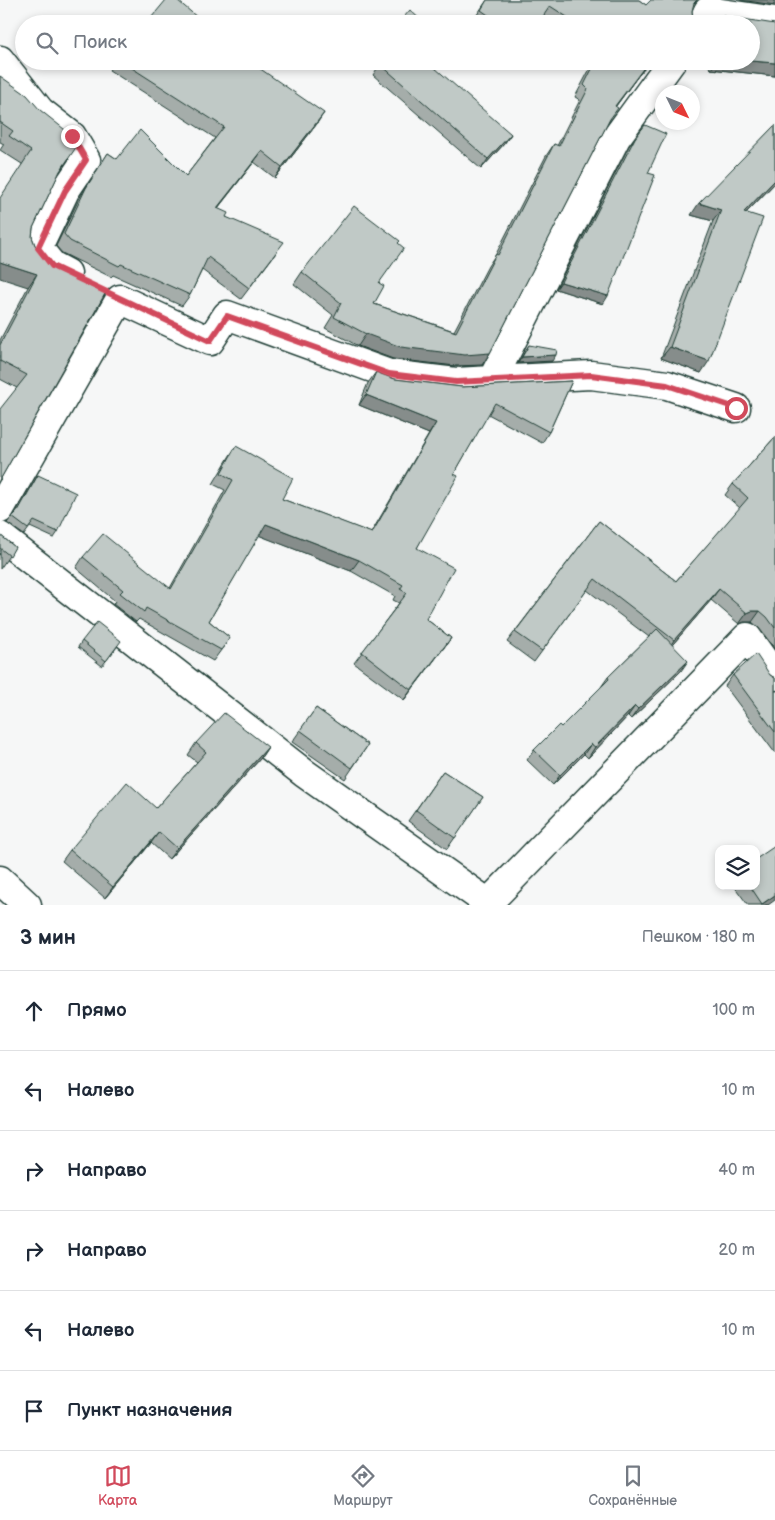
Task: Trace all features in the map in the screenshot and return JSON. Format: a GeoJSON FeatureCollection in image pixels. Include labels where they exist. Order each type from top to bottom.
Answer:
{"type":"FeatureCollection","features":[{"type":"Feature","properties":{"kind":"street"},"geometry":{"type":"LineString","coordinates":[[705,15],[708,11],[735,15]]}},
{"type":"Feature","properties":{"kind":"street"},"geometry":{"type":"LineString","coordinates":[[760,19],[775,21]]}},
{"type":"Feature","properties":{"kind":"street"},"geometry":{"type":"LineString","coordinates":[[0,60],[40,112],[72,136],[86,160],[65,191],[38,248],[52,266],[120,299],[210,341],[227,316],[389,374],[456,382],[591,375],[667,385],[736,408]]}},
{"type":"Feature","properties":{"kind":"street"},"geometry":{"type":"LineString","coordinates":[[492,380],[616,138],[665,70]]}},
{"type":"Feature","properties":{"kind":"street"},"geometry":{"type":"LineString","coordinates":[[0,509],[120,299]]}},
{"type":"Feature","properties":{"kind":"street"},"geometry":{"type":"LineString","coordinates":[[0,536],[304,773],[489,904],[747,637],[775,676]]}},
{"type":"Feature","properties":{"kind":"street"},"geometry":{"type":"LineString","coordinates":[[0,880],[27,905]]}},
{"type":"Feature","properties":{"kind":"building"},"geometry":{"type":"Polygon","coordinates":[[[166,0],[177,0],[194,15],[154,15],[166,0]]]}},
{"type":"Feature","properties":{"kind":"building"},"geometry":{"type":"Polygon","coordinates":[[[487,0],[639,0],[646,5],[651,0],[697,0],[694,3],[692,15],[564,15],[550,6],[544,15],[488,15],[481,10],[487,0]]]}},
{"type":"Feature","properties":{"kind":"building"},"geometry":{"type":"Polygon","coordinates":[[[410,10],[415,15],[406,15],[410,10]]]}},
{"type":"Feature","properties":{"kind":"building"},"geometry":{"type":"Polygon","coordinates":[[[760,22],[775,24],[775,63],[760,62],[760,22]]]}},
{"type":"Feature","properties":{"kind":"building"},"geometry":{"type":"Polygon","coordinates":[[[135,70],[262,70],[324,113],[282,167],[262,151],[217,208],[228,213],[226,217],[284,242],[249,288],[208,257],[190,295],[121,264],[119,266],[70,241],[64,234],[86,188],[108,153],[117,159],[140,130],[186,176],[224,127],[135,70]]]}},
{"type":"Feature","properties":{"kind":"building"},"geometry":{"type":"Polygon","coordinates":[[[387,70],[437,70],[511,134],[488,159],[387,70]]]}},
{"type":"Feature","properties":{"kind":"building"},"geometry":{"type":"Polygon","coordinates":[[[592,70],[642,70],[615,106],[618,108],[610,119],[490,353],[465,355],[401,347],[366,334],[334,317],[341,303],[302,272],[354,206],[400,241],[398,243],[404,248],[379,283],[384,286],[374,304],[456,332],[496,254],[498,255],[554,144],[559,146],[588,89],[584,85],[592,70]]]}},
{"type":"Feature","properties":{"kind":"building"},"geometry":{"type":"Polygon","coordinates":[[[0,76],[27,95],[40,110],[69,133],[77,146],[60,171],[33,228],[32,237],[35,245],[54,266],[106,292],[0,480],[0,409],[27,375],[0,361],[0,345],[37,274],[0,262],[0,198],[31,151],[9,136],[13,131],[0,122],[0,76]]]}},
{"type":"Feature","properties":{"kind":"building"},"geometry":{"type":"Polygon","coordinates":[[[645,125],[666,134],[648,173],[655,175],[608,296],[561,282],[635,138],[645,125]]]}},
{"type":"Feature","properties":{"kind":"building"},"geometry":{"type":"Polygon","coordinates":[[[775,125],[775,180],[744,212],[763,218],[709,361],[670,347],[721,210],[699,203],[775,125]]]}},
{"type":"Feature","properties":{"kind":"building"},"geometry":{"type":"Polygon","coordinates":[[[529,345],[557,350],[556,355],[522,357],[529,345]]]}},
{"type":"Feature","properties":{"kind":"building"},"geometry":{"type":"Polygon","coordinates":[[[376,372],[395,379],[462,387],[572,381],[549,432],[495,403],[454,474],[458,476],[417,548],[454,568],[426,619],[451,638],[411,690],[362,652],[407,593],[400,589],[403,585],[359,560],[266,524],[209,621],[230,638],[221,650],[146,608],[144,612],[120,593],[123,590],[83,557],[103,534],[171,589],[233,480],[221,473],[236,446],[293,478],[282,499],[372,533],[436,423],[366,395],[376,372]]]}},
{"type":"Feature","properties":{"kind":"building"},"geometry":{"type":"Polygon","coordinates":[[[775,437],[775,628],[760,611],[747,613],[719,589],[674,640],[595,579],[542,651],[515,632],[599,521],[676,581],[748,498],[733,484],[775,437]]]}},
{"type":"Feature","properties":{"kind":"building"},"geometry":{"type":"Polygon","coordinates":[[[38,475],[76,493],[58,532],[34,521],[28,529],[12,517],[18,511],[38,475]]]}},
{"type":"Feature","properties":{"kind":"building"},"geometry":{"type":"Polygon","coordinates":[[[0,535],[15,547],[10,556],[0,548],[0,535]]]}},
{"type":"Feature","properties":{"kind":"building"},"geometry":{"type":"Polygon","coordinates":[[[97,622],[121,641],[106,661],[82,641],[97,622]]]}},
{"type":"Feature","properties":{"kind":"building"},"geometry":{"type":"Polygon","coordinates":[[[657,629],[688,661],[638,709],[635,706],[595,747],[591,744],[560,775],[534,750],[559,725],[561,727],[657,629]]]}},
{"type":"Feature","properties":{"kind":"building"},"geometry":{"type":"Polygon","coordinates":[[[756,654],[770,675],[775,678],[775,732],[733,675],[756,654]]]}},
{"type":"Feature","properties":{"kind":"building"},"geometry":{"type":"Polygon","coordinates":[[[316,708],[368,745],[352,768],[300,730],[316,708]]]}},
{"type":"Feature","properties":{"kind":"building"},"geometry":{"type":"Polygon","coordinates":[[[224,713],[268,747],[177,848],[159,832],[113,887],[70,850],[127,782],[156,808],[206,752],[196,743],[224,713]]]}},
{"type":"Feature","properties":{"kind":"building"},"geometry":{"type":"Polygon","coordinates":[[[443,771],[483,797],[455,838],[416,810],[443,771]]]}},
{"type":"Feature","properties":{"kind":"building"},"geometry":{"type":"Polygon","coordinates":[[[775,846],[775,895],[762,904],[753,890],[760,890],[760,856],[775,846]]]}},
{"type":"Feature","properties":{"kind":"route"},"geometry":{"type":"LineString","coordinates":[[72,136],[86,160],[65,191],[38,248],[52,266],[210,341],[227,316],[389,374],[456,382],[591,375],[667,385],[736,408]]}}]}
